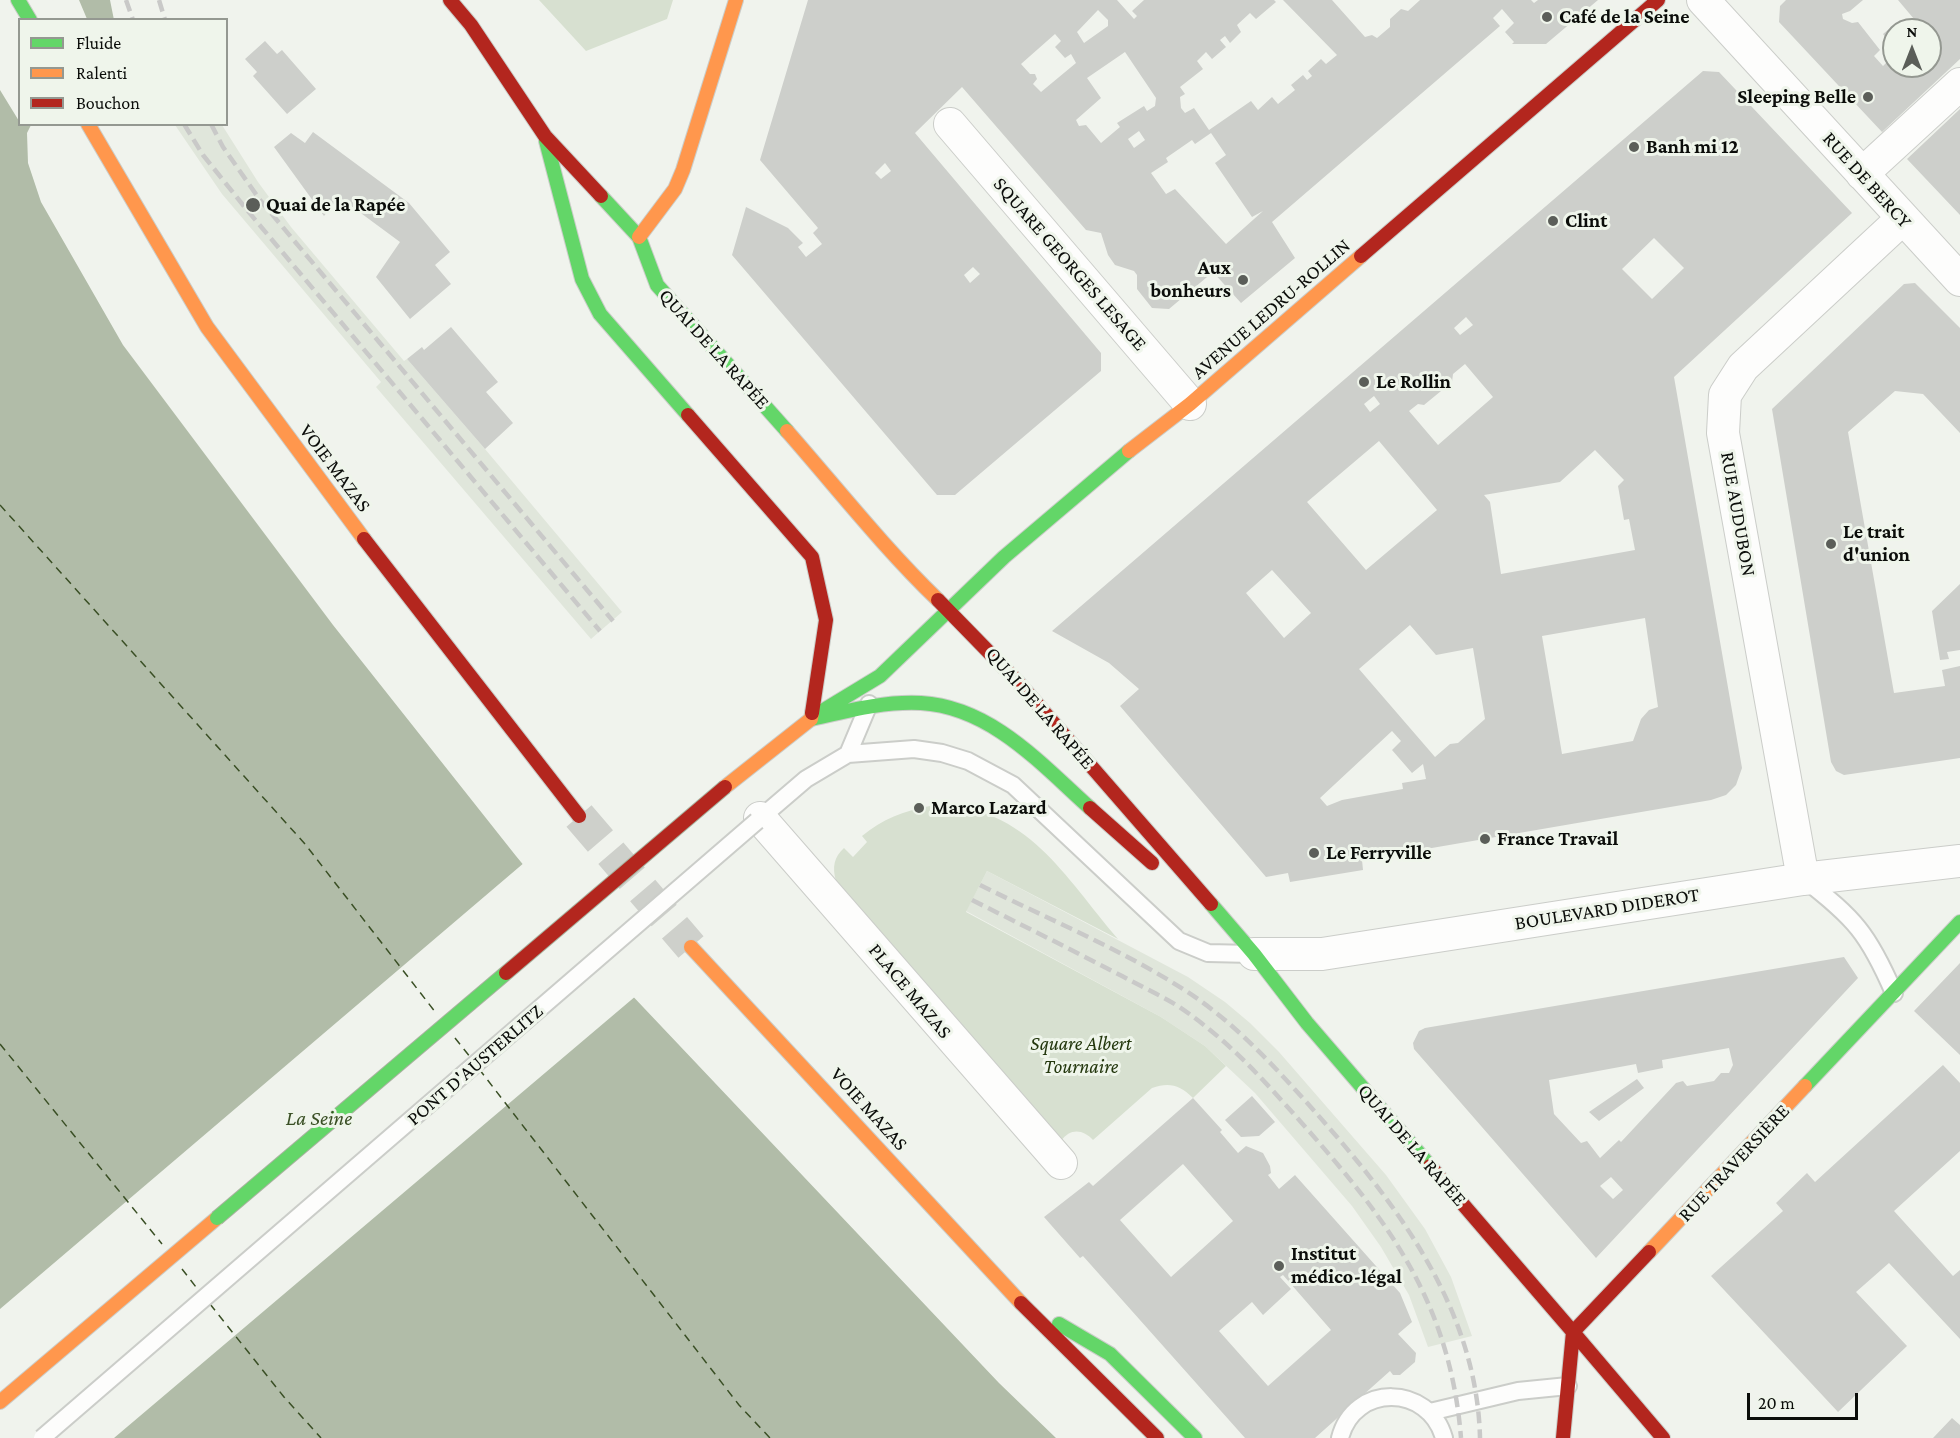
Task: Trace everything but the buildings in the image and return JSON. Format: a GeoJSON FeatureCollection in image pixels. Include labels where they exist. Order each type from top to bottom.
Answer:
{"type":"FeatureCollection","features":[{"type":"Feature","properties":{"kind":"main road"},"geometry":{"type":"LineString","coordinates":[[450,0],[471,26],[545,136],[582,279],[600,314],[812,557],[824,602],[826,620],[810,718]]}},
{"type":"Feature","properties":{"kind":"main road"},"geometry":{"type":"LineString","coordinates":[[639,237],[675,189],[683,170],[736,0]]}},
{"type":"Feature","properties":{"kind":"main road","name":"AVENUE LEDRU-ROLLIN"},"geometry":{"type":"LineString","coordinates":[[880,676],[1004,557],[1136,445],[1190,404],[1658,0]]}},
{"type":"Feature","properties":{"kind":"main road","name":"VOIE MAZAS"},"geometry":{"type":"LineString","coordinates":[[89,126],[207,327],[322,485],[579,816]]}},
{"type":"Feature","properties":{"kind":"main road","name":"QUAI DE LA RAPÉE"},"geometry":{"type":"LineString","coordinates":[[545,136],[639,237],[657,285],[878,534],[899,563],[993,654],[1254,954],[1307,1023],[1661,1436]]}},
{"type":"Feature","properties":{"kind":"main road"},"geometry":{"type":"LineString","coordinates":[[0,1402],[725,787],[810,718],[880,676]]}},
{"type":"Feature","properties":{"kind":"main road","name":"QUAI DE LA RAPÉE"},"geometry":{"type":"LineString","coordinates":[[810,718],[868,707],[935,704],[959,710],[988,723],[1030,754],[1254,954]]}},
{"type":"Feature","properties":{"kind":"main road","name":"RUE TRAVERSIÈRE"},"geometry":{"type":"LineString","coordinates":[[1573,1332],[1960,922]]}},
{"type":"Feature","properties":{"kind":"main road","name":"VOIE MAZAS"},"geometry":{"type":"LineString","coordinates":[[691,947],[1016,1299]]}},
{"type":"Feature","properties":{"kind":"main road"},"geometry":{"type":"LineString","coordinates":[[1016,1299],[1156,1438]]}},
{"type":"Feature","properties":{"kind":"main road"},"geometry":{"type":"LineString","coordinates":[[1016,1299],[1110,1354],[1195,1438]]}},
{"type":"Feature","properties":{"kind":"main road"},"geometry":{"type":"LineString","coordinates":[[1563,1438],[1573,1332]]}},
{"type":"Feature","properties":{"kind":"street","name":"RUE DE BERCY"},"geometry":{"type":"LineString","coordinates":[[1703,0],[1902,219],[1955,266]]}},
{"type":"Feature","properties":{"kind":"street"},"geometry":{"type":"LineString","coordinates":[[1862,174],[1960,84]]}},
{"type":"Feature","properties":{"kind":"street","name":"SQUARE GEORGES LESAGE"},"geometry":{"type":"LineString","coordinates":[[950,124],[1190,404]]}},
{"type":"Feature","properties":{"kind":"street","name":"RUE AUDUBON"},"geometry":{"type":"LineString","coordinates":[[1803,879],[1723,434],[1725,395],[1743,367],[1902,219]]}},
{"type":"Feature","properties":{"kind":"street","name":"PLACE MAZAS"},"geometry":{"type":"LineString","coordinates":[[759,820],[1061,1163]]}},
{"type":"Feature","properties":{"kind":"street","name":"BOULEVARD DIDEROT"},"geometry":{"type":"LineString","coordinates":[[1254,954],[1322,954],[1803,879],[1960,861]]}},
{"type":"Feature","properties":{"kind":"lane"},"geometry":{"type":"LineString","coordinates":[[880,676],[848,754],[914,749],[968,760],[1013,785],[1179,941],[1208,953],[1254,954]]}},
{"type":"Feature","properties":{"kind":"lane","name":"PONT D'AUSTERLITZ"},"geometry":{"type":"LineString","coordinates":[[42,1438],[806,779],[848,754]]}},
{"type":"Feature","properties":{"kind":"lane"},"geometry":{"type":"LineString","coordinates":[[1803,879],[1860,927],[1878,957],[1894,993]]}},
{"type":"Feature","properties":{"kind":"lane"},"geometry":{"type":"LineString","coordinates":[[1430,1412],[1518,1391],[1568,1386]]}},
{"type":"Feature","properties":{"kind":"lane"},"geometry":{"type":"LineString","coordinates":[[1340,1438],[1352,1414],[1366,1403],[1382,1397],[1399,1397],[1416,1402],[1430,1412],[1441,1426],[1444,1438]]}},
{"type":"Feature","properties":{"kind":"lane","name":"QUAI DE LA RAPÉE"},"geometry":{"type":"LineString","coordinates":[[1661,1436],[1677,1438]]}},
{"type":"Feature","properties":{"kind":"shaded area"},"geometry":{"type":"Polygon","coordinates":[[[176,126],[223,126],[258,182],[291,227],[404,361],[407,359],[485,449],[622,612],[591,639],[376,387],[381,382],[222,194],[176,126]]]}},
{"type":"Feature","properties":{"kind":"shaded area"},"geometry":{"type":"Polygon","coordinates":[[[987,871],[1188,977],[1225,1002],[1250,1023],[1279,1052],[1386,1175],[1425,1229],[1451,1277],[1472,1336],[1428,1347],[1409,1295],[1381,1247],[1352,1206],[1255,1093],[1205,1046],[1161,1017],[966,911],[987,871]]]}},
{"type":"Feature","properties":{"kind":"green space"},"geometry":{"type":"Polygon","coordinates":[[[539,0],[673,0],[667,19],[586,51],[539,0]]]}},
{"type":"Feature","properties":{"kind":"green space","name":"Square Albert Tournaire"},"geometry":{"type":"Polygon","coordinates":[[[930,806],[963,808],[992,816],[1017,829],[1059,868],[1118,939],[987,871],[966,912],[1161,1017],[1205,1046],[1226,1066],[1193,1098],[1184,1090],[1174,1086],[1164,1085],[1152,1088],[1093,1140],[1081,1132],[1072,1132],[1061,1141],[836,881],[835,863],[844,848],[853,857],[867,842],[862,836],[870,830],[894,816],[930,806]]]}},
{"type":"Feature","properties":{"kind":"water","name":"La Seine"},"geometry":{"type":"Polygon","coordinates":[[[66,0],[145,0],[125,18],[18,18],[18,126],[30,126],[27,133],[28,163],[41,202],[123,345],[333,625],[516,856],[626,989],[999,1383],[1056,1438],[12,1438],[0,1424],[0,14],[66,0]]]}},
{"type":"Feature","properties":{"kind":"pier"},"geometry":{"type":"Polygon","coordinates":[[[54,0],[79,0],[87,18],[18,18],[18,119],[0,90],[0,11],[54,0]]]}},
{"type":"Feature","properties":{"kind":"pier"},"geometry":{"type":"Polygon","coordinates":[[[110,0],[148,0],[130,18],[114,18],[110,0]]]}},
{"type":"Feature","properties":{"kind":"pier"},"geometry":{"type":"Polygon","coordinates":[[[525,862],[637,995],[114,1438],[8,1438],[0,1428],[0,1309],[525,862]]]}},
{"type":"Feature","properties":{"kind":"ferry route"},"geometry":{"type":"LineString","coordinates":[[0,505],[305,844],[436,1013]]}},
{"type":"Feature","properties":{"kind":"ferry route"},"geometry":{"type":"LineString","coordinates":[[455,1038],[471,1058]]}},
{"type":"Feature","properties":{"kind":"ferry route"},"geometry":{"type":"LineString","coordinates":[[0,1044],[162,1244]]}},
{"type":"Feature","properties":{"kind":"ferry route"},"geometry":{"type":"LineString","coordinates":[[479,1069],[739,1405],[770,1438]]}},
{"type":"Feature","properties":{"kind":"ferry route"},"geometry":{"type":"LineString","coordinates":[[182,1269],[199,1291]]}},
{"type":"Feature","properties":{"kind":"ferry route"},"geometry":{"type":"LineString","coordinates":[[210,1304],[284,1397],[321,1438]]}},
{"type":"Feature","properties":{"kind":"tunnel"},"geometry":{"type":"LineString","coordinates":[[579,816],[691,947]]}},
{"type":"Feature","properties":{"kind":"railway"},"geometry":{"type":"LineString","coordinates":[[126,0],[132,18]]}},
{"type":"Feature","properties":{"kind":"railway"},"geometry":{"type":"LineString","coordinates":[[159,0],[164,18]]}},
{"type":"Feature","properties":{"kind":"railway"},"geometry":{"type":"LineString","coordinates":[[185,126],[203,155],[247,210],[600,631]]}},
{"type":"Feature","properties":{"kind":"railway"},"geometry":{"type":"LineString","coordinates":[[212,126],[223,147],[260,200],[613,621]]}},
{"type":"Feature","properties":{"kind":"railway"},"geometry":{"type":"LineString","coordinates":[[980,885],[1111,948],[1162,976],[1204,1003],[1266,1059],[1309,1105],[1371,1178],[1399,1217],[1425,1257],[1447,1299],[1464,1344],[1475,1390],[1480,1438]]}},
{"type":"Feature","properties":{"kind":"railway"},"geometry":{"type":"LineString","coordinates":[[972,900],[1178,1006],[1228,1045],[1271,1089],[1360,1193],[1386,1228],[1409,1265],[1428,1303],[1443,1344],[1454,1389],[1461,1438]]}},
{"type":"Feature","properties":{"kind":"traffic: fast"},"geometry":{"type":"LineString","coordinates":[[18,0],[29,18]]}},
{"type":"Feature","properties":{"kind":"traffic: fast"},"geometry":{"type":"LineString","coordinates":[[546,141],[582,279],[600,314],[688,415]]}},
{"type":"Feature","properties":{"kind":"traffic: fast"},"geometry":{"type":"LineString","coordinates":[[601,196],[639,237],[657,285],[787,431]]}},
{"type":"Feature","properties":{"kind":"traffic: fast"},"geometry":{"type":"LineString","coordinates":[[814,716],[880,676],[1004,557],[1129,451]]}},
{"type":"Feature","properties":{"kind":"traffic: fast"},"geometry":{"type":"LineString","coordinates":[[811,719],[866,707],[893,704],[921,703],[946,707],[970,715],[1013,740],[1090,808]]}},
{"type":"Feature","properties":{"kind":"traffic: fast"},"geometry":{"type":"LineString","coordinates":[[1211,904],[1254,954],[1307,1023],[1430,1166]]}},
{"type":"Feature","properties":{"kind":"traffic: fast"},"geometry":{"type":"LineString","coordinates":[[1805,1086],[1960,922]]}},
{"type":"Feature","properties":{"kind":"traffic: fast"},"geometry":{"type":"LineString","coordinates":[[217,1218],[506,973]]}},
{"type":"Feature","properties":{"kind":"traffic: fast"},"geometry":{"type":"LineString","coordinates":[[1059,1324],[1110,1354],[1195,1438]]}},
{"type":"Feature","properties":{"kind":"traffic: slow"},"geometry":{"type":"LineString","coordinates":[[639,237],[675,189],[683,170],[736,0]]}},
{"type":"Feature","properties":{"kind":"traffic: slow"},"geometry":{"type":"LineString","coordinates":[[89,126],[207,327],[364,539]]}},
{"type":"Feature","properties":{"kind":"traffic: slow"},"geometry":{"type":"LineString","coordinates":[[1129,451],[1190,404],[1361,256]]}},
{"type":"Feature","properties":{"kind":"traffic: slow"},"geometry":{"type":"LineString","coordinates":[[787,431],[880,539],[938,600]]}},
{"type":"Feature","properties":{"kind":"traffic: slow"},"geometry":{"type":"LineString","coordinates":[[725,787],[811,719],[812,713]]}},
{"type":"Feature","properties":{"kind":"traffic: slow"},"geometry":{"type":"LineString","coordinates":[[691,947],[1021,1303]]}},
{"type":"Feature","properties":{"kind":"traffic: slow"},"geometry":{"type":"LineString","coordinates":[[1649,1252],[1805,1086]]}},
{"type":"Feature","properties":{"kind":"traffic: slow"},"geometry":{"type":"LineString","coordinates":[[0,1402],[217,1218]]}},
{"type":"Feature","properties":{"kind":"traffic: jam"},"geometry":{"type":"LineString","coordinates":[[450,0],[471,25],[545,136],[601,196]]}},
{"type":"Feature","properties":{"kind":"traffic: jam"},"geometry":{"type":"LineString","coordinates":[[1361,256],[1658,0]]}},
{"type":"Feature","properties":{"kind":"traffic: jam"},"geometry":{"type":"LineString","coordinates":[[688,415],[812,557],[826,620],[812,713]]}},
{"type":"Feature","properties":{"kind":"traffic: jam"},"geometry":{"type":"LineString","coordinates":[[364,539],[579,816]]}},
{"type":"Feature","properties":{"kind":"traffic: jam"},"geometry":{"type":"LineString","coordinates":[[938,600],[1017,681],[1211,904]]}},
{"type":"Feature","properties":{"kind":"traffic: jam"},"geometry":{"type":"LineString","coordinates":[[506,973],[725,787]]}},
{"type":"Feature","properties":{"kind":"traffic: jam"},"geometry":{"type":"LineString","coordinates":[[1090,808],[1152,863]]}},
{"type":"Feature","properties":{"kind":"traffic: jam"},"geometry":{"type":"LineString","coordinates":[[1430,1166],[1573,1332],[1563,1438]]}},
{"type":"Feature","properties":{"kind":"traffic: jam"},"geometry":{"type":"LineString","coordinates":[[1649,1252],[1573,1332],[1663,1438]]}},
{"type":"Feature","properties":{"kind":"traffic: jam"},"geometry":{"type":"LineString","coordinates":[[1021,1303],[1157,1438]]}},
{"type":"Feature","properties":{"kind":"place","name":"Café de la Seine"},"geometry":{"type":"Point","coordinates":[1547,17]}},
{"type":"Feature","properties":{"kind":"place","name":"Sleeping Belle"},"geometry":{"type":"Point","coordinates":[1868,97]}},
{"type":"Feature","properties":{"kind":"place","name":"Banh mi 12"},"geometry":{"type":"Point","coordinates":[1634,147]}},
{"type":"Feature","properties":{"kind":"place","name":"Quai de la Rapée"},"geometry":{"type":"Point","coordinates":[253,205]}},
{"type":"Feature","properties":{"kind":"place","name":"Clint"},"geometry":{"type":"Point","coordinates":[1553,221]}},
{"type":"Feature","properties":{"kind":"place","name":"Aux bonheurs"},"geometry":{"type":"Point","coordinates":[1243,280]}},
{"type":"Feature","properties":{"kind":"place","name":"Le Rollin"},"geometry":{"type":"Point","coordinates":[1364,382]}},
{"type":"Feature","properties":{"kind":"place","name":"Le trait d'union"},"geometry":{"type":"Point","coordinates":[1831,544]}},
{"type":"Feature","properties":{"kind":"place","name":"Marco Lazard"},"geometry":{"type":"Point","coordinates":[919,808]}},
{"type":"Feature","properties":{"kind":"place","name":"France Travail"},"geometry":{"type":"Point","coordinates":[1485,839]}},
{"type":"Feature","properties":{"kind":"place","name":"Le Ferryville"},"geometry":{"type":"Point","coordinates":[1314,853]}},
{"type":"Feature","properties":{"kind":"place","name":"Institut médico-légal"},"geometry":{"type":"Point","coordinates":[1279,1266]}}]}
